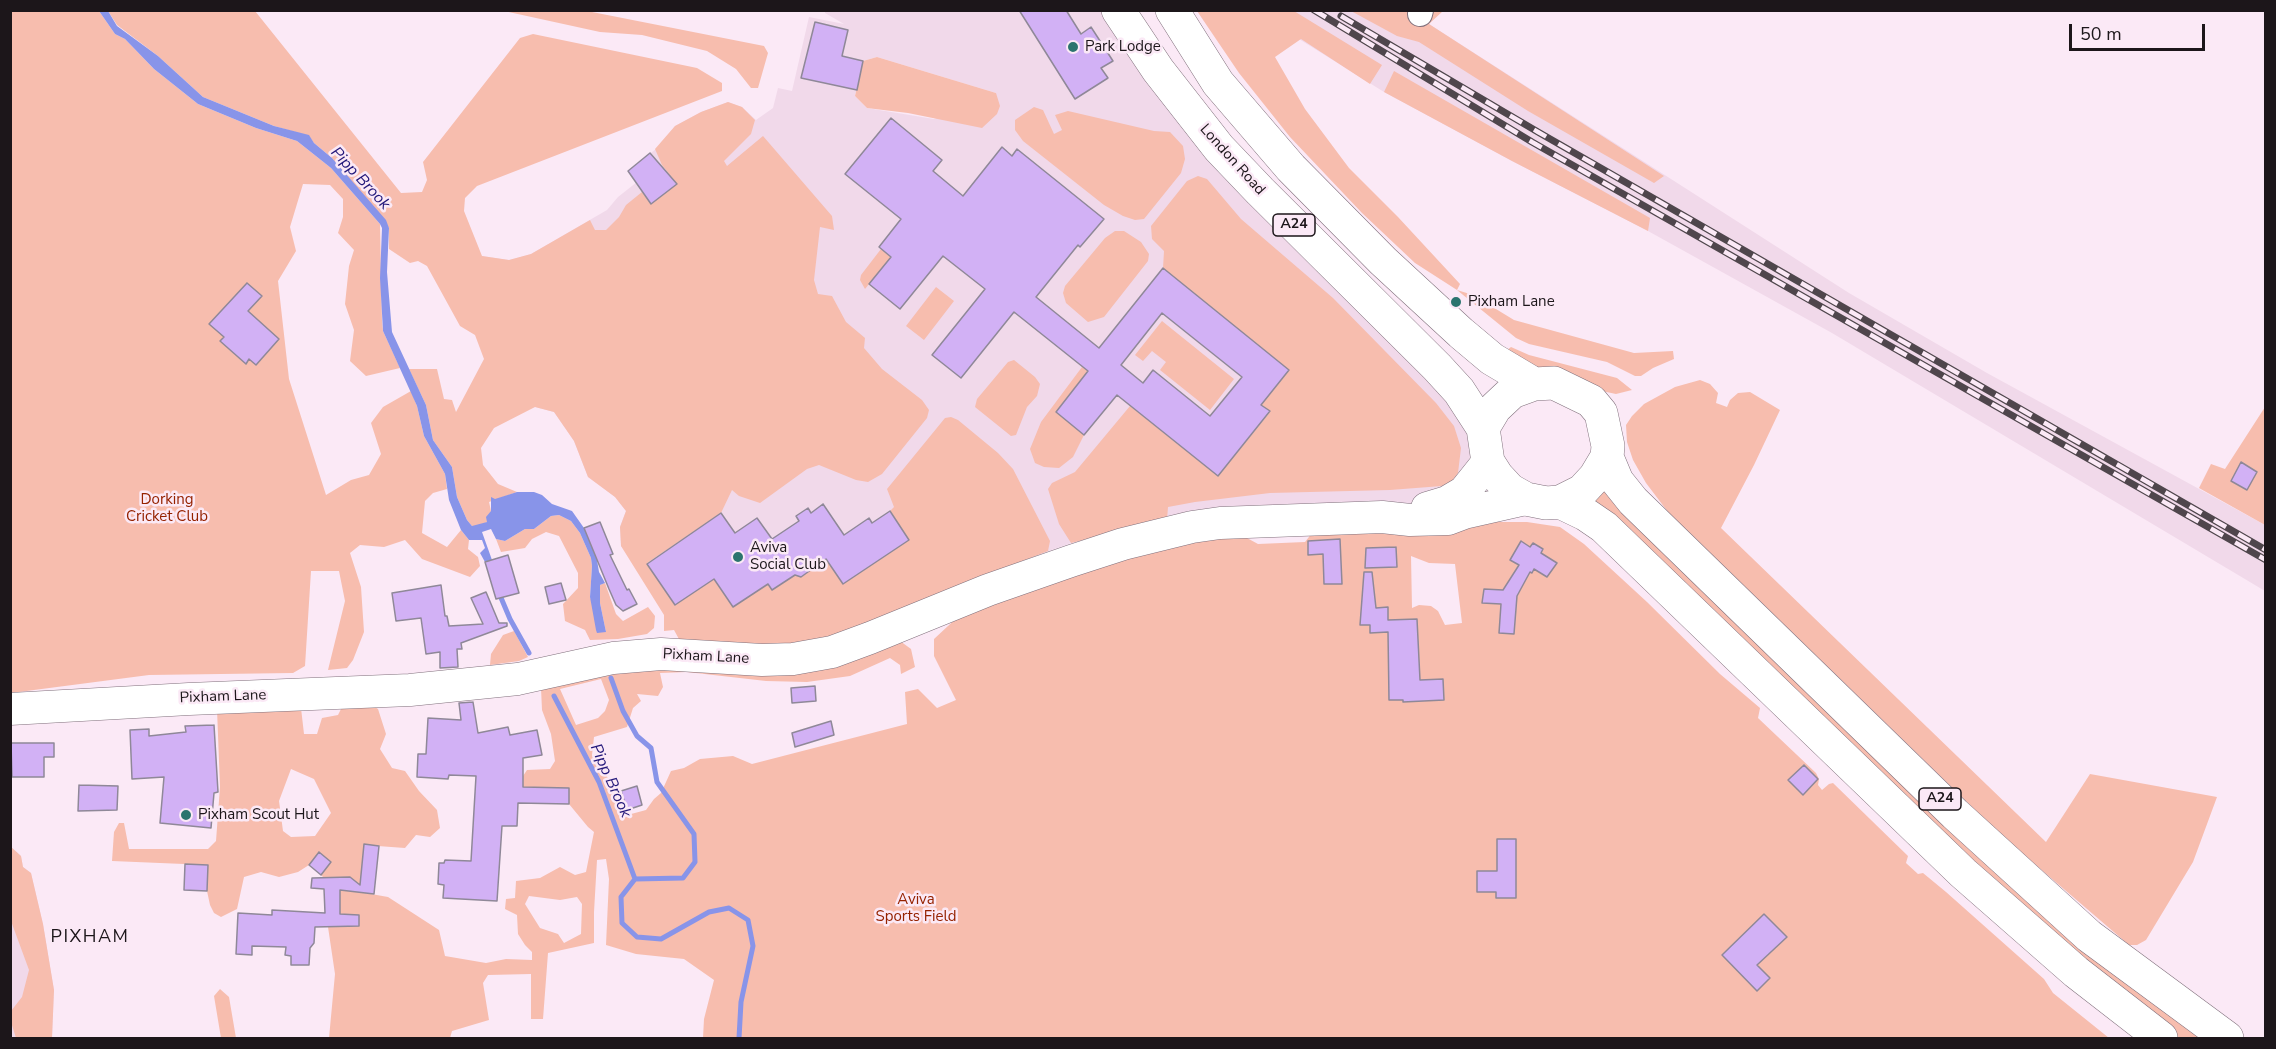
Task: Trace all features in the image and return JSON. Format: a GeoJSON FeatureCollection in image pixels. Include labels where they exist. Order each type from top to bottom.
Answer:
{"type":"FeatureCollection","features":[{"type":"Feature","properties":{"kind":"highway","name":"London Road"},"geometry":{"type":"LineString","coordinates":[[1118,10],[1158,70],[1213,142],[1444,375],[1459,391],[1483,428]]}},
{"type":"Feature","properties":{"kind":"highway","name":"A24"},"geometry":{"type":"LineString","coordinates":[[1172,10],[1218,83],[1291,168],[1383,261],[1461,333],[1492,359],[1534,384]]}},
{"type":"Feature","properties":{"kind":"highway"},"geometry":{"type":"LineString","coordinates":[[1554,383],[1591,401],[1601,413],[1606,432],[1607,457],[1595,477],[1582,491],[1560,502],[1546,503],[1526,499],[1510,490],[1488,462],[1483,428],[1496,408],[1512,392],[1534,384],[1554,383]]}},
{"type":"Feature","properties":{"kind":"highway","name":"A24"},"geometry":{"type":"LineString","coordinates":[[1607,457],[1617,481],[1633,501],[1955,814],[2089,936],[2227,1038]]}},
{"type":"Feature","properties":{"kind":"highway","name":"A24"},"geometry":{"type":"LineString","coordinates":[[1560,502],[1585,514],[1604,527],[1971,880],[2076,972],[2161,1038]]}},
{"type":"Feature","properties":{"kind":"main road","name":"Pixham Lane"},"geometry":{"type":"LineString","coordinates":[[1382,517],[1447,502],[1464,492],[1488,462]]}},
{"type":"Feature","properties":{"kind":"main road","name":"Pixham Lane"},"geometry":{"type":"LineString","coordinates":[[10,709],[410,690],[518,679],[613,658],[661,654],[762,660],[793,659],[832,652],[870,639],[988,590],[1092,554],[1191,527],[1221,523],[1382,517],[1410,520],[1448,519],[1464,513],[1526,499]]}},
{"type":"Feature","properties":{"kind":"shaded area"},"geometry":{"type":"Polygon","coordinates":[[[825,11],[1104,11],[1454,402],[1472,444],[1472,468],[1413,507],[1131,527],[1071,543],[1012,564],[868,626],[675,605],[621,546],[620,527],[626,511],[615,497],[588,477],[574,441],[554,412],[535,407],[482,256],[509,260],[531,254],[607,210],[618,197],[637,182],[628,171],[661,145],[675,126],[701,112],[728,102],[742,107],[756,120],[773,108],[778,88],[792,91],[809,17],[844,24],[825,11]],[[877,57],[863,61],[855,96],[867,108],[934,119],[996,93],[877,57]]]}},
{"type":"Feature","properties":{"kind":"shaded area"},"geometry":{"type":"Polygon","coordinates":[[[1254,11],[1415,11],[1429,24],[1849,293],[1987,373],[2265,525],[2265,591],[1832,333],[1648,231],[1384,92],[1254,11]]]}},
{"type":"Feature","properties":{"kind":"shaded area"},"geometry":{"type":"Polygon","coordinates":[[[10,846],[21,856],[23,867],[31,873],[43,924],[54,990],[52,1038],[11,1038],[10,846]]]}},
{"type":"Feature","properties":{"kind":"green space","name":"Dorking Cricket Club"},"geometry":{"type":"Polygon","coordinates":[[[10,11],[99,11],[115,34],[125,39],[154,69],[198,104],[256,128],[297,141],[331,168],[380,224],[383,331],[400,368],[366,376],[350,361],[354,330],[345,304],[349,266],[354,250],[338,233],[343,217],[343,199],[330,185],[303,184],[290,227],[296,251],[278,281],[289,379],[326,495],[351,480],[369,475],[381,454],[371,423],[383,407],[411,391],[424,436],[445,474],[447,489],[433,493],[425,501],[422,533],[447,547],[461,530],[469,540],[468,549],[478,557],[480,566],[470,577],[422,559],[405,540],[384,547],[360,545],[350,553],[361,587],[364,632],[353,660],[347,668],[328,670],[345,601],[339,571],[311,571],[305,666],[293,673],[149,675],[11,693],[10,11]]]}},
{"type":"Feature","properties":{"kind":"green space"},"geometry":{"type":"Polygon","coordinates":[[[108,11],[255,11],[401,193],[422,192],[427,180],[423,162],[520,38],[533,34],[697,68],[722,83],[722,91],[477,186],[465,198],[464,211],[482,256],[509,260],[531,254],[590,220],[595,230],[606,230],[619,217],[626,205],[642,192],[651,204],[677,184],[662,165],[655,149],[675,126],[701,112],[728,102],[742,107],[755,120],[751,134],[724,161],[727,166],[763,136],[832,216],[834,230],[820,227],[814,280],[818,294],[832,296],[846,322],[865,338],[864,348],[882,369],[922,400],[929,410],[927,418],[882,474],[868,482],[856,480],[819,465],[807,469],[760,503],[739,496],[732,490],[721,513],[647,563],[675,605],[714,579],[733,607],[768,584],[772,590],[795,575],[801,577],[817,566],[818,559],[823,555],[843,584],[909,540],[890,511],[894,507],[887,489],[945,418],[951,417],[958,420],[998,453],[1013,469],[1050,541],[1048,551],[932,597],[868,626],[799,646],[680,641],[674,630],[664,631],[664,615],[621,546],[620,527],[626,511],[615,497],[588,477],[574,441],[554,412],[535,407],[494,428],[481,448],[483,465],[498,484],[517,492],[489,502],[491,511],[487,522],[480,526],[472,526],[457,497],[452,467],[433,440],[426,405],[409,369],[437,369],[444,399],[452,400],[456,412],[484,359],[475,335],[460,326],[427,266],[418,261],[410,263],[389,249],[389,228],[332,158],[309,136],[274,126],[203,97],[158,56],[117,25],[108,11]]]}},
{"type":"Feature","properties":{"kind":"green space"},"geometry":{"type":"Polygon","coordinates":[[[504,11],[587,11],[764,46],[768,53],[758,88],[751,88],[736,69],[707,51],[642,35],[600,32],[504,11]]]}},
{"type":"Feature","properties":{"kind":"green space"},"geometry":{"type":"Polygon","coordinates":[[[1197,11],[1294,11],[1382,65],[1370,84],[1301,39],[1275,57],[1305,109],[1349,168],[1460,284],[1457,290],[1415,263],[1362,213],[1290,137],[1239,73],[1197,11]]]}},
{"type":"Feature","properties":{"kind":"green space"},"geometry":{"type":"Polygon","coordinates":[[[1351,11],[1443,11],[1429,24],[1664,176],[1654,183],[1528,111],[1419,42],[1397,36],[1351,11]]]}},
{"type":"Feature","properties":{"kind":"green space"},"geometry":{"type":"Polygon","coordinates":[[[877,57],[996,93],[1000,106],[997,114],[982,128],[908,113],[867,108],[855,96],[863,61],[877,57]]]}},
{"type":"Feature","properties":{"kind":"green space"},"geometry":{"type":"Polygon","coordinates":[[[1394,71],[1650,218],[1648,231],[1384,92],[1394,71]]]}},
{"type":"Feature","properties":{"kind":"green space"},"geometry":{"type":"Polygon","coordinates":[[[1034,107],[1043,110],[1054,134],[1062,130],[1055,115],[1068,111],[1154,131],[1170,132],[1183,146],[1185,159],[1181,173],[1144,219],[1135,220],[1123,216],[1104,205],[1023,141],[1015,130],[1015,120],[1034,107]]]}},
{"type":"Feature","properties":{"kind":"green space"},"geometry":{"type":"Polygon","coordinates":[[[1198,176],[1207,179],[1241,219],[1333,298],[1436,403],[1454,426],[1461,448],[1458,473],[1452,481],[1442,486],[1390,490],[1270,493],[1195,502],[1168,507],[1167,520],[1071,543],[1059,524],[1048,489],[1052,483],[1075,472],[1130,406],[1218,476],[1270,412],[1261,405],[1289,370],[1163,268],[1164,251],[1152,239],[1151,226],[1187,181],[1198,176]]]}},
{"type":"Feature","properties":{"kind":"green space"},"geometry":{"type":"Polygon","coordinates":[[[1115,231],[1124,231],[1141,242],[1149,254],[1148,261],[1104,317],[1088,322],[1066,303],[1063,293],[1065,286],[1105,238],[1115,231]]]}},
{"type":"Feature","properties":{"kind":"green space"},"geometry":{"type":"Polygon","coordinates":[[[881,249],[891,257],[865,289],[860,280],[861,275],[881,249]]]}},
{"type":"Feature","properties":{"kind":"green space"},"geometry":{"type":"Polygon","coordinates":[[[936,287],[954,301],[924,340],[906,326],[936,287]]]}},
{"type":"Feature","properties":{"kind":"green space"},"geometry":{"type":"Polygon","coordinates":[[[1457,290],[1473,295],[1514,320],[1634,353],[1673,351],[1674,359],[1641,376],[1635,376],[1607,362],[1529,344],[1516,338],[1457,290]]]}},
{"type":"Feature","properties":{"kind":"green space"},"geometry":{"type":"Polygon","coordinates":[[[1162,321],[1234,379],[1210,410],[1160,370],[1166,362],[1152,351],[1143,361],[1135,355],[1162,321]]]}},
{"type":"Feature","properties":{"kind":"green space"},"geometry":{"type":"Polygon","coordinates":[[[1511,347],[1529,355],[1617,378],[1632,390],[1616,394],[1597,390],[1534,368],[1503,353],[1511,347]]]}},
{"type":"Feature","properties":{"kind":"green space"},"geometry":{"type":"Polygon","coordinates":[[[1014,360],[1040,384],[1037,396],[1027,407],[1016,435],[1011,436],[975,407],[977,399],[1008,362],[1014,360]]]}},
{"type":"Feature","properties":{"kind":"green space"},"geometry":{"type":"Polygon","coordinates":[[[1082,367],[1088,371],[1056,412],[1084,435],[1073,457],[1059,468],[1044,467],[1035,463],[1030,449],[1041,422],[1082,367]]]}},
{"type":"Feature","properties":{"kind":"green space"},"geometry":{"type":"Polygon","coordinates":[[[1700,380],[1710,384],[1718,393],[1716,403],[1727,407],[1730,400],[1738,393],[1750,392],[1780,410],[1721,528],[2046,842],[2090,774],[2217,797],[2193,862],[2146,940],[2137,945],[2129,945],[2002,836],[1668,512],[1646,483],[1633,460],[1627,442],[1626,425],[1644,404],[1675,387],[1700,380]]]}},
{"type":"Feature","properties":{"kind":"green space"},"geometry":{"type":"Polygon","coordinates":[[[2265,407],[2265,525],[2199,488],[2211,464],[2225,469],[2265,407]]]}},
{"type":"Feature","properties":{"kind":"green space"},"geometry":{"type":"Polygon","coordinates":[[[1604,486],[2207,1038],[2176,1038],[2099,979],[1590,503],[1604,486]]]}},
{"type":"Feature","properties":{"kind":"green space"},"geometry":{"type":"Polygon","coordinates":[[[559,515],[571,521],[580,533],[591,558],[590,597],[606,632],[600,603],[600,585],[605,583],[616,614],[623,621],[648,607],[655,616],[654,628],[647,634],[618,639],[590,640],[585,630],[565,621],[563,604],[578,588],[578,573],[559,536],[546,532],[532,539],[525,548],[501,552],[496,539],[505,541],[525,529],[534,529],[551,516],[559,515]]]}},
{"type":"Feature","properties":{"kind":"green space","name":"Aviva Sports Field"},"geometry":{"type":"Polygon","coordinates":[[[1485,522],[1527,522],[1560,527],[1584,544],[1720,674],[1760,708],[1758,718],[1816,773],[1819,779],[1818,785],[1822,790],[1833,783],[1908,856],[1906,863],[1918,874],[1923,873],[1946,892],[2044,979],[2053,993],[2109,1038],[703,1038],[704,1019],[714,980],[684,959],[636,954],[606,945],[609,879],[606,859],[597,860],[594,943],[548,953],[543,1019],[531,1019],[531,974],[488,975],[483,983],[489,1020],[452,1031],[450,1038],[329,1038],[335,974],[328,927],[340,926],[339,878],[324,878],[321,875],[331,862],[319,853],[309,865],[298,872],[279,877],[261,872],[244,877],[237,909],[221,917],[214,913],[210,905],[207,891],[208,865],[112,861],[114,832],[119,823],[124,823],[129,849],[208,849],[216,841],[220,787],[217,709],[301,708],[304,734],[317,734],[322,718],[338,715],[342,707],[367,702],[378,709],[386,734],[380,749],[392,768],[405,771],[419,791],[437,810],[440,828],[430,837],[416,835],[405,848],[364,845],[360,892],[388,897],[439,930],[445,956],[486,963],[506,959],[532,960],[532,952],[518,934],[517,915],[505,909],[506,899],[515,898],[516,881],[540,878],[560,867],[575,875],[586,872],[594,832],[569,804],[569,788],[523,789],[523,776],[527,770],[550,769],[555,761],[551,734],[542,710],[541,688],[583,673],[900,641],[911,649],[915,667],[901,674],[900,665],[890,658],[850,676],[807,682],[766,681],[687,672],[660,673],[663,687],[658,696],[637,694],[641,701],[633,708],[627,727],[594,737],[592,755],[610,781],[620,817],[646,810],[661,793],[671,771],[684,768],[700,759],[733,756],[752,764],[907,724],[905,692],[918,689],[937,708],[956,700],[934,656],[934,639],[962,613],[1050,575],[1204,536],[1247,538],[1258,544],[1305,542],[1312,533],[1485,522]],[[1411,556],[1412,608],[1419,605],[1431,606],[1438,611],[1445,625],[1462,623],[1455,564],[1429,563],[1411,556]],[[601,679],[560,689],[576,725],[598,718],[605,711],[609,700],[601,679]],[[291,769],[279,801],[283,831],[291,837],[315,836],[331,813],[314,779],[291,769]],[[529,896],[525,904],[540,928],[558,934],[564,943],[581,934],[582,904],[577,897],[560,900],[529,896]]]}},
{"type":"Feature","properties":{"kind":"green space"},"geometry":{"type":"Polygon","coordinates":[[[514,631],[528,657],[519,661],[490,665],[491,654],[503,635],[514,631]]]}},
{"type":"Feature","properties":{"kind":"green space"},"geometry":{"type":"Polygon","coordinates":[[[10,846],[21,856],[23,867],[31,873],[43,924],[54,990],[52,1038],[16,1038],[11,1022],[11,1011],[22,997],[29,970],[11,921],[10,846]]]}},
{"type":"Feature","properties":{"kind":"green space"},"geometry":{"type":"Polygon","coordinates":[[[220,989],[229,997],[236,1038],[221,1038],[214,996],[220,989]]]}},
{"type":"Feature","properties":{"kind":"water"},"geometry":{"type":"Polygon","coordinates":[[[99,11],[108,11],[117,26],[158,56],[203,97],[274,126],[309,135],[386,220],[389,228],[387,272],[392,332],[426,405],[433,440],[452,467],[457,497],[467,520],[472,526],[487,522],[486,517],[491,511],[491,497],[495,499],[517,492],[534,492],[542,495],[552,504],[572,511],[584,528],[605,583],[600,585],[600,603],[606,632],[597,633],[596,630],[590,597],[591,558],[580,533],[571,521],[559,515],[551,516],[534,529],[525,529],[505,541],[496,539],[491,529],[482,532],[492,560],[485,562],[480,553],[485,548],[482,540],[469,540],[461,530],[449,500],[445,474],[424,436],[417,406],[383,331],[380,278],[382,228],[380,224],[331,168],[297,141],[256,128],[198,104],[154,69],[125,39],[115,34],[99,11]]]}},
{"type":"Feature","properties":{"kind":"building","name":"Park Lodge"},"geometry":{"type":"Polygon","coordinates":[[[1019,10],[1066,10],[1081,34],[1091,27],[1113,61],[1101,68],[1108,78],[1075,99],[1019,10]]]}},
{"type":"Feature","properties":{"kind":"building"},"geometry":{"type":"Polygon","coordinates":[[[815,22],[848,30],[842,56],[863,61],[857,90],[801,78],[815,22]]]}},
{"type":"Feature","properties":{"kind":"building"},"geometry":{"type":"Polygon","coordinates":[[[891,118],[942,160],[933,171],[963,196],[1002,147],[1012,156],[1017,149],[1104,219],[1080,247],[1078,245],[1036,297],[1099,348],[1163,268],[1289,370],[1261,405],[1270,411],[1218,476],[1117,395],[1084,435],[1056,412],[1088,371],[1014,312],[961,378],[932,355],[985,289],[943,256],[900,309],[869,284],[891,257],[879,247],[901,219],[845,174],[891,118]],[[1162,313],[1121,365],[1143,383],[1153,370],[1210,416],[1242,377],[1162,313]]]}},
{"type":"Feature","properties":{"kind":"building"},"geometry":{"type":"Polygon","coordinates":[[[650,153],[677,184],[651,204],[628,171],[650,153]]]}},
{"type":"Feature","properties":{"kind":"building"},"geometry":{"type":"Polygon","coordinates":[[[247,283],[262,296],[248,311],[279,339],[256,365],[249,359],[246,364],[220,341],[224,337],[209,324],[247,283]]]}},
{"type":"Feature","properties":{"kind":"building"},"geometry":{"type":"Polygon","coordinates":[[[2241,462],[2257,472],[2247,490],[2231,481],[2241,462]]]}},
{"type":"Feature","properties":{"kind":"building","name":"Aviva Social Club"},"geometry":{"type":"Polygon","coordinates":[[[823,504],[844,535],[869,518],[872,523],[890,511],[909,540],[843,584],[826,559],[801,577],[795,575],[772,590],[768,584],[733,607],[714,579],[675,605],[647,564],[721,513],[735,533],[757,518],[772,539],[799,521],[796,516],[808,508],[811,513],[823,504]]]}},
{"type":"Feature","properties":{"kind":"building"},"geometry":{"type":"Polygon","coordinates":[[[600,522],[613,554],[610,555],[627,590],[629,589],[637,604],[623,611],[616,605],[584,528],[600,522]]]}},
{"type":"Feature","properties":{"kind":"building"},"geometry":{"type":"Polygon","coordinates":[[[1340,539],[1342,584],[1324,584],[1323,554],[1308,555],[1308,541],[1340,539]]]}},
{"type":"Feature","properties":{"kind":"building"},"geometry":{"type":"Polygon","coordinates":[[[1521,541],[1530,547],[1533,543],[1543,549],[1541,553],[1557,563],[1547,577],[1534,569],[1532,573],[1530,572],[1517,596],[1514,634],[1499,633],[1501,604],[1482,603],[1484,589],[1503,590],[1519,565],[1510,560],[1521,541]]]}},
{"type":"Feature","properties":{"kind":"building"},"geometry":{"type":"Polygon","coordinates":[[[1396,547],[1397,567],[1365,568],[1366,548],[1396,547]]]}},
{"type":"Feature","properties":{"kind":"building"},"geometry":{"type":"Polygon","coordinates":[[[508,555],[519,593],[496,599],[485,562],[508,555]]]}},
{"type":"Feature","properties":{"kind":"building"},"geometry":{"type":"Polygon","coordinates":[[[1364,572],[1372,572],[1376,608],[1388,607],[1388,620],[1417,619],[1420,680],[1443,679],[1444,700],[1403,702],[1403,700],[1389,700],[1388,632],[1370,633],[1370,625],[1360,625],[1364,572]]]}},
{"type":"Feature","properties":{"kind":"building"},"geometry":{"type":"Polygon","coordinates":[[[561,583],[566,600],[549,604],[545,587],[561,583]]]}},
{"type":"Feature","properties":{"kind":"building"},"geometry":{"type":"Polygon","coordinates":[[[441,585],[445,616],[447,616],[449,626],[483,624],[471,598],[486,592],[499,623],[507,623],[507,626],[461,643],[462,649],[457,649],[458,667],[440,668],[440,652],[426,654],[421,618],[396,621],[392,593],[441,585]]]}},
{"type":"Feature","properties":{"kind":"building"},"geometry":{"type":"Polygon","coordinates":[[[815,686],[816,701],[792,703],[791,688],[815,686]]]}},
{"type":"Feature","properties":{"kind":"building"},"geometry":{"type":"Polygon","coordinates":[[[473,702],[478,733],[508,727],[510,735],[537,730],[542,755],[523,758],[523,787],[569,788],[569,804],[518,803],[517,826],[502,826],[497,901],[443,898],[444,885],[438,884],[439,863],[444,863],[445,860],[471,861],[476,776],[449,775],[448,779],[417,777],[418,754],[426,754],[428,718],[461,720],[459,703],[473,702]]]}},
{"type":"Feature","properties":{"kind":"building"},"geometry":{"type":"Polygon","coordinates":[[[831,721],[834,735],[795,747],[792,733],[831,721]]]}},
{"type":"Feature","properties":{"kind":"building"},"geometry":{"type":"Polygon","coordinates":[[[214,725],[218,792],[214,793],[211,828],[160,823],[164,777],[132,779],[130,730],[149,729],[149,736],[186,732],[185,726],[214,725]]]}},
{"type":"Feature","properties":{"kind":"building"},"geometry":{"type":"Polygon","coordinates":[[[11,743],[54,743],[54,757],[44,757],[44,777],[12,777],[11,743]]]}},
{"type":"Feature","properties":{"kind":"building"},"geometry":{"type":"Polygon","coordinates":[[[1804,765],[1818,779],[1803,795],[1788,780],[1804,765]]]}},
{"type":"Feature","properties":{"kind":"building"},"geometry":{"type":"Polygon","coordinates":[[[79,785],[118,786],[117,810],[78,811],[79,785]]]}},
{"type":"Feature","properties":{"kind":"building"},"geometry":{"type":"Polygon","coordinates":[[[637,786],[642,805],[627,810],[621,791],[637,786]]]}},
{"type":"Feature","properties":{"kind":"building"},"geometry":{"type":"Polygon","coordinates":[[[1497,839],[1516,839],[1516,898],[1496,898],[1496,892],[1477,892],[1477,871],[1497,871],[1497,839]]]}},
{"type":"Feature","properties":{"kind":"building"},"geometry":{"type":"Polygon","coordinates":[[[364,844],[379,846],[374,894],[340,890],[340,914],[359,915],[359,926],[315,927],[309,965],[291,965],[291,956],[285,955],[286,947],[252,946],[252,955],[236,954],[238,913],[272,915],[272,910],[325,913],[324,889],[311,888],[312,878],[350,877],[360,885],[364,844]]]}},
{"type":"Feature","properties":{"kind":"building"},"geometry":{"type":"Polygon","coordinates":[[[319,852],[331,862],[321,875],[309,865],[319,852]]]}},
{"type":"Feature","properties":{"kind":"building"},"geometry":{"type":"Polygon","coordinates":[[[185,864],[208,865],[207,891],[184,890],[185,864]]]}},
{"type":"Feature","properties":{"kind":"building"},"geometry":{"type":"Polygon","coordinates":[[[1764,914],[1787,937],[1757,965],[1770,978],[1757,991],[1722,955],[1764,914]]]}},
{"type":"Feature","properties":{"kind":"waterway","name":"Pipp Brook"},"geometry":{"type":"LineString","coordinates":[[499,593],[529,653]]}},
{"type":"Feature","properties":{"kind":"waterway","name":"Pipp Brook"},"geometry":{"type":"LineString","coordinates":[[611,678],[623,711],[637,736],[651,748],[657,782],[694,834],[695,862],[683,878],[635,879]]}},
{"type":"Feature","properties":{"kind":"waterway","name":"Pipp Brook"},"geometry":{"type":"LineString","coordinates":[[554,696],[599,782],[635,879]]}},
{"type":"Feature","properties":{"kind":"waterway","name":"Pipp Brook"},"geometry":{"type":"LineString","coordinates":[[635,879],[621,897],[622,923],[637,937],[661,939],[709,912],[729,908],[748,920],[753,946],[741,1002],[739,1038]]}},
{"type":"Feature","properties":{"kind":"railway"},"geometry":{"type":"LineString","coordinates":[[1314,10],[1532,142],[2266,560]]}},
{"type":"Feature","properties":{"kind":"railway"},"geometry":{"type":"LineString","coordinates":[[1341,16],[1538,132],[2266,550]]}},
{"type":"Feature","properties":{"kind":"place","name":"Park Lodge"},"geometry":{"type":"Point","coordinates":[1073,47]}},
{"type":"Feature","properties":{"kind":"place","name":"Pixham Lane"},"geometry":{"type":"Point","coordinates":[1456,302]}},
{"type":"Feature","properties":{"kind":"place","name":"Aviva Social Club"},"geometry":{"type":"Point","coordinates":[738,557]}},
{"type":"Feature","properties":{"kind":"place","name":"Pixham Scout Hut"},"geometry":{"type":"Point","coordinates":[186,815]}},
{"type":"Feature","properties":{"kind":"district","name":"PIXHAM"},"geometry":{"type":"Point","coordinates":[90,938]}}]}
